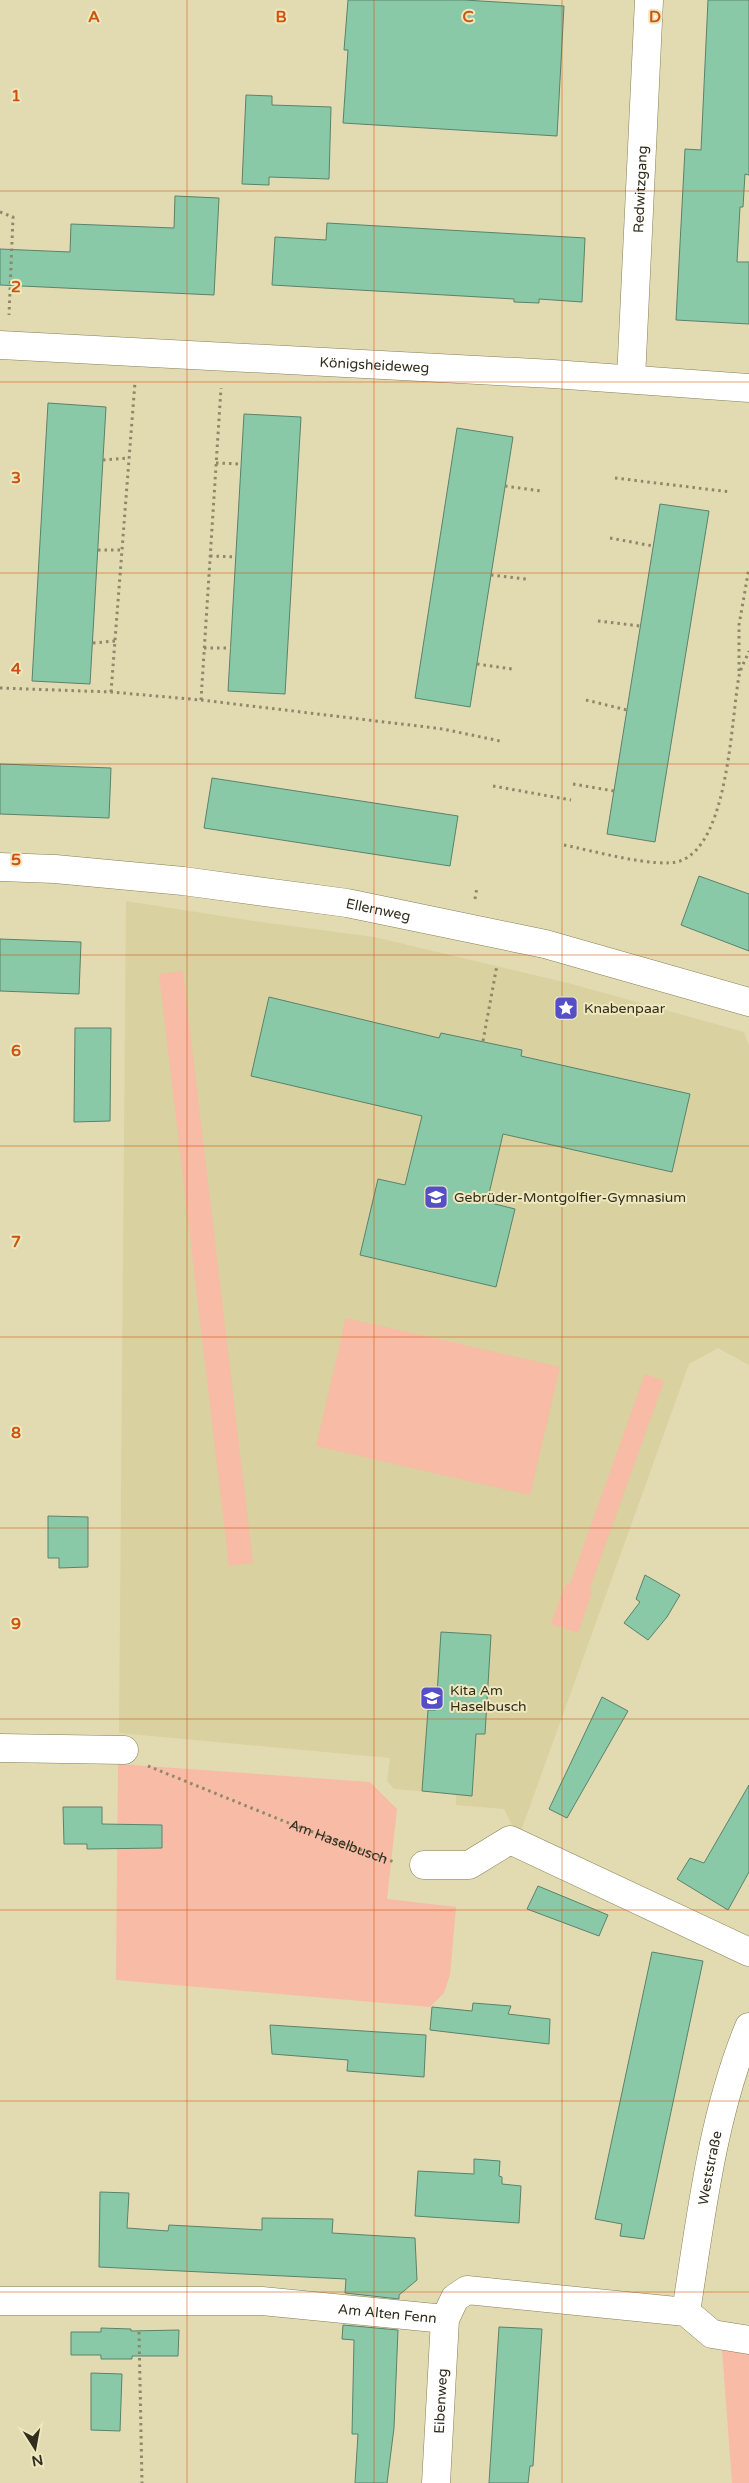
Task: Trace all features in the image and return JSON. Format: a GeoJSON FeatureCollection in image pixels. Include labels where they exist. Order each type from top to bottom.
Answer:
{"type":"FeatureCollection","features":[{"type":"Feature","properties":{"kind":"street","name":"Redwitzgang"},"geometry":{"type":"LineString","coordinates":[[631,380],[649,0]]}},
{"type":"Feature","properties":{"kind":"street","name":"Königsheideweg"},"geometry":{"type":"LineString","coordinates":[[4,346],[749,388]]}},
{"type":"Feature","properties":{"kind":"street","name":"Ellernweg"},"geometry":{"type":"LineString","coordinates":[[0,867],[55,869],[183,881],[347,903],[545,944],[749,1002]]}},
{"type":"Feature","properties":{"kind":"street"},"geometry":{"type":"LineString","coordinates":[[0,1748],[124,1750]]}},
{"type":"Feature","properties":{"kind":"street"},"geometry":{"type":"LineString","coordinates":[[424,1865],[468,1865],[510,1840],[749,1952]]}},
{"type":"Feature","properties":{"kind":"street","name":"Weststraße"},"geometry":{"type":"LineString","coordinates":[[686,2312],[711,2157],[725,2099],[749,2027]]}},
{"type":"Feature","properties":{"kind":"street","name":"Am Alten Fenn"},"geometry":{"type":"LineString","coordinates":[[0,2301],[262,2301],[445,2319],[455,2298],[467,2290],[686,2312]]}},
{"type":"Feature","properties":{"kind":"street"},"geometry":{"type":"LineString","coordinates":[[686,2312],[712,2334],[749,2340]]}},
{"type":"Feature","properties":{"kind":"street","name":"Eibenweg"},"geometry":{"type":"LineString","coordinates":[[436,2483],[445,2319]]}},
{"type":"Feature","properties":{"kind":"path"},"geometry":{"type":"LineString","coordinates":[[0,212],[13,217],[4,346]]}},
{"type":"Feature","properties":{"kind":"path"},"geometry":{"type":"LineString","coordinates":[[111,692],[136,354]]}},
{"type":"Feature","properties":{"kind":"path"},"geometry":{"type":"LineString","coordinates":[[201,700],[223,358]]}},
{"type":"Feature","properties":{"kind":"path"},"geometry":{"type":"LineString","coordinates":[[103,460],[129,458]]}},
{"type":"Feature","properties":{"kind":"path"},"geometry":{"type":"LineString","coordinates":[[216,463],[241,464]]}},
{"type":"Feature","properties":{"kind":"path"},"geometry":{"type":"LineString","coordinates":[[615,478],[731,492]]}},
{"type":"Feature","properties":{"kind":"path"},"geometry":{"type":"LineString","coordinates":[[505,486],[541,491]]}},
{"type":"Feature","properties":{"kind":"path"},"geometry":{"type":"LineString","coordinates":[[610,538],[653,546]]}},
{"type":"Feature","properties":{"kind":"path"},"geometry":{"type":"LineString","coordinates":[[98,550],[122,550]]}},
{"type":"Feature","properties":{"kind":"path"},"geometry":{"type":"LineString","coordinates":[[210,556],[236,557]]}},
{"type":"Feature","properties":{"kind":"path"},"geometry":{"type":"LineString","coordinates":[[564,845],[657,863],[680,861],[694,852],[716,816],[731,745],[739,674],[739,625],[749,568]]}},
{"type":"Feature","properties":{"kind":"path"},"geometry":{"type":"LineString","coordinates":[[491,575],[526,579]]}},
{"type":"Feature","properties":{"kind":"path"},"geometry":{"type":"LineString","coordinates":[[598,621],[640,626]]}},
{"type":"Feature","properties":{"kind":"path"},"geometry":{"type":"LineString","coordinates":[[93,643],[115,641]]}},
{"type":"Feature","properties":{"kind":"path"},"geometry":{"type":"LineString","coordinates":[[204,648],[231,648]]}},
{"type":"Feature","properties":{"kind":"path"},"geometry":{"type":"LineString","coordinates":[[739,674],[749,651]]}},
{"type":"Feature","properties":{"kind":"path"},"geometry":{"type":"LineString","coordinates":[[477,664],[512,669]]}},
{"type":"Feature","properties":{"kind":"path"},"geometry":{"type":"LineString","coordinates":[[0,688],[111,692],[201,700],[443,729],[500,741]]}},
{"type":"Feature","properties":{"kind":"path"},"geometry":{"type":"LineString","coordinates":[[586,700],[627,710]]}},
{"type":"Feature","properties":{"kind":"path"},"geometry":{"type":"LineString","coordinates":[[573,784],[614,791]]}},
{"type":"Feature","properties":{"kind":"path"},"geometry":{"type":"LineString","coordinates":[[493,786],[571,800]]}},
{"type":"Feature","properties":{"kind":"path"},"geometry":{"type":"LineString","coordinates":[[483,1041],[493,986]]}},
{"type":"Feature","properties":{"kind":"path","name":"Am Haselbusch"},"geometry":{"type":"LineString","coordinates":[[124,1750],[132,1759],[390,1862],[424,1865]]}},
{"type":"Feature","properties":{"kind":"path"},"geometry":{"type":"LineString","coordinates":[[138,2301],[142,2483]]}},
{"type":"Feature","properties":{"kind":"shaded area","name":"Gebrüder-Montgolfier-Gymnasium"},"geometry":{"type":"Polygon","coordinates":[[[126,901],[374,937],[568,983],[744,1032],[749,1046],[749,1365],[718,1348],[689,1364],[521,1831],[513,1827],[504,1809],[456,1805],[456,1794],[394,1789],[387,1781],[390,1758],[119,1733],[126,901]]]}},
{"type":"Feature","properties":{"kind":"shaded area"},"geometry":{"type":"Polygon","coordinates":[[[183,971],[253,1563],[229,1566],[159,974],[183,971]]]}},
{"type":"Feature","properties":{"kind":"shaded area"},"geometry":{"type":"Polygon","coordinates":[[[346,1318],[560,1367],[530,1495],[316,1446],[346,1318]]]}},
{"type":"Feature","properties":{"kind":"shaded area"},"geometry":{"type":"Polygon","coordinates":[[[645,1374],[664,1381],[589,1591],[592,1592],[578,1633],[551,1624],[566,1583],[570,1584],[645,1374]]]}},
{"type":"Feature","properties":{"kind":"shaded area"},"geometry":{"type":"Polygon","coordinates":[[[118,1764],[370,1782],[397,1809],[387,1899],[456,1907],[450,1975],[444,1993],[430,2007],[116,1980],[118,1764]]]}},
{"type":"Feature","properties":{"kind":"shaded area"},"geometry":{"type":"Polygon","coordinates":[[[722,2349],[749,2354],[749,2483],[732,2483],[722,2349]]]}},
{"type":"Feature","properties":{"kind":"building"},"geometry":{"type":"Polygon","coordinates":[[[348,0],[464,0],[564,6],[557,136],[343,123],[348,50],[344,50],[348,0]]]}},
{"type":"Feature","properties":{"kind":"building"},"geometry":{"type":"Polygon","coordinates":[[[708,0],[749,0],[749,175],[745,174],[743,207],[740,207],[737,262],[749,262],[749,324],[676,320],[685,149],[701,150],[708,0]]]}},
{"type":"Feature","properties":{"kind":"building"},"geometry":{"type":"Polygon","coordinates":[[[246,95],[272,96],[272,105],[331,107],[329,179],[269,177],[269,185],[242,184],[246,95]]]}},
{"type":"Feature","properties":{"kind":"building"},"geometry":{"type":"Polygon","coordinates":[[[175,196],[219,198],[214,295],[0,285],[0,249],[70,252],[71,224],[174,228],[175,196]]]}},
{"type":"Feature","properties":{"kind":"building"},"geometry":{"type":"Polygon","coordinates":[[[327,223],[585,238],[582,302],[539,299],[539,303],[514,302],[514,299],[272,285],[275,237],[326,240],[327,223]]]}},
{"type":"Feature","properties":{"kind":"building"},"geometry":{"type":"Polygon","coordinates":[[[48,403],[106,407],[90,684],[32,681],[48,403]]]}},
{"type":"Feature","properties":{"kind":"building"},"geometry":{"type":"Polygon","coordinates":[[[244,414],[301,417],[285,694],[228,691],[244,414]]]}},
{"type":"Feature","properties":{"kind":"building"},"geometry":{"type":"Polygon","coordinates":[[[457,428],[513,437],[470,707],[415,698],[457,428]]]}},
{"type":"Feature","properties":{"kind":"building"},"geometry":{"type":"Polygon","coordinates":[[[660,504],[709,511],[655,842],[607,834],[660,504]]]}},
{"type":"Feature","properties":{"kind":"building"},"geometry":{"type":"Polygon","coordinates":[[[0,764],[111,768],[109,818],[0,814],[0,764]]]}},
{"type":"Feature","properties":{"kind":"building"},"geometry":{"type":"Polygon","coordinates":[[[212,778],[458,816],[450,866],[204,828],[212,778]]]}},
{"type":"Feature","properties":{"kind":"building"},"geometry":{"type":"Polygon","coordinates":[[[699,876],[749,894],[749,951],[681,925],[699,876]]]}},
{"type":"Feature","properties":{"kind":"building"},"geometry":{"type":"Polygon","coordinates":[[[0,939],[81,942],[79,994],[0,991],[0,939]]]}},
{"type":"Feature","properties":{"kind":"building"},"geometry":{"type":"Polygon","coordinates":[[[269,997],[439,1038],[441,1033],[522,1050],[521,1056],[690,1094],[672,1172],[503,1134],[487,1202],[515,1209],[496,1287],[360,1255],[378,1179],[405,1185],[422,1116],[251,1076],[269,997]]]}},
{"type":"Feature","properties":{"kind":"building"},"geometry":{"type":"Polygon","coordinates":[[[75,1028],[111,1028],[110,1121],[74,1122],[75,1028]]]}},
{"type":"Feature","properties":{"kind":"building"},"geometry":{"type":"Polygon","coordinates":[[[48,1516],[88,1517],[88,1567],[59,1568],[59,1558],[48,1558],[48,1516]]]}},
{"type":"Feature","properties":{"kind":"building"},"geometry":{"type":"Polygon","coordinates":[[[645,1575],[680,1595],[667,1617],[648,1640],[624,1623],[640,1602],[636,1599],[645,1575]]]}},
{"type":"Feature","properties":{"kind":"building"},"geometry":{"type":"Polygon","coordinates":[[[441,1632],[491,1635],[485,1734],[476,1734],[472,1796],[422,1791],[428,1710],[436,1710],[441,1632]]]}},
{"type":"Feature","properties":{"kind":"building"},"geometry":{"type":"Polygon","coordinates":[[[602,1697],[628,1711],[567,1818],[549,1809],[602,1697]]]}},
{"type":"Feature","properties":{"kind":"building"},"geometry":{"type":"Polygon","coordinates":[[[749,1785],[749,1872],[728,1910],[677,1879],[690,1858],[704,1863],[749,1785]]]}},
{"type":"Feature","properties":{"kind":"building"},"geometry":{"type":"Polygon","coordinates":[[[63,1807],[102,1807],[102,1824],[162,1825],[162,1848],[87,1849],[87,1844],[64,1844],[63,1807]]]}},
{"type":"Feature","properties":{"kind":"building"},"geometry":{"type":"Polygon","coordinates":[[[538,1886],[608,1915],[599,1936],[527,1909],[538,1886]]]}},
{"type":"Feature","properties":{"kind":"building"},"geometry":{"type":"Polygon","coordinates":[[[652,1952],[703,1961],[644,2239],[620,2236],[622,2224],[595,2219],[652,1952]]]}},
{"type":"Feature","properties":{"kind":"building"},"geometry":{"type":"Polygon","coordinates":[[[473,2003],[511,2006],[508,2014],[550,2019],[549,2044],[430,2030],[432,2007],[472,2011],[473,2003]]]}},
{"type":"Feature","properties":{"kind":"building"},"geometry":{"type":"Polygon","coordinates":[[[270,2025],[426,2035],[424,2077],[347,2071],[348,2060],[272,2054],[270,2025]]]}},
{"type":"Feature","properties":{"kind":"building"},"geometry":{"type":"Polygon","coordinates":[[[474,2159],[500,2161],[499,2176],[502,2177],[502,2184],[521,2186],[519,2223],[415,2216],[418,2171],[474,2174],[474,2159]]]}},
{"type":"Feature","properties":{"kind":"building"},"geometry":{"type":"Polygon","coordinates":[[[100,2192],[129,2193],[127,2228],[168,2231],[169,2225],[262,2230],[262,2218],[333,2219],[332,2233],[415,2238],[417,2280],[399,2295],[399,2299],[345,2293],[346,2279],[99,2267],[100,2192]]]}},
{"type":"Feature","properties":{"kind":"building"},"geometry":{"type":"Polygon","coordinates":[[[343,2325],[398,2330],[394,2428],[387,2483],[355,2483],[358,2434],[352,2434],[354,2340],[342,2339],[343,2325]]]}},
{"type":"Feature","properties":{"kind":"building"},"geometry":{"type":"Polygon","coordinates":[[[499,2327],[542,2329],[533,2466],[530,2466],[528,2483],[489,2483],[499,2327]]]}},
{"type":"Feature","properties":{"kind":"building"},"geometry":{"type":"Polygon","coordinates":[[[101,2328],[131,2329],[131,2331],[179,2330],[178,2356],[132,2356],[132,2359],[101,2359],[101,2355],[71,2355],[71,2332],[101,2332],[101,2328]]]}},
{"type":"Feature","properties":{"kind":"building"},"geometry":{"type":"Polygon","coordinates":[[[91,2373],[122,2374],[120,2431],[91,2430],[91,2373]]]}},
{"type":"Feature","properties":{"kind":"place","name":"Knabenpaar"},"geometry":{"type":"Point","coordinates":[566,1008]}},
{"type":"Feature","properties":{"kind":"place","name":"Gebrüder-Montgolfier-Gymnasium"},"geometry":{"type":"Point","coordinates":[436,1197]}},
{"type":"Feature","properties":{"kind":"place","name":"Kita Am Haselbusch"},"geometry":{"type":"Point","coordinates":[432,1698]}}]}
